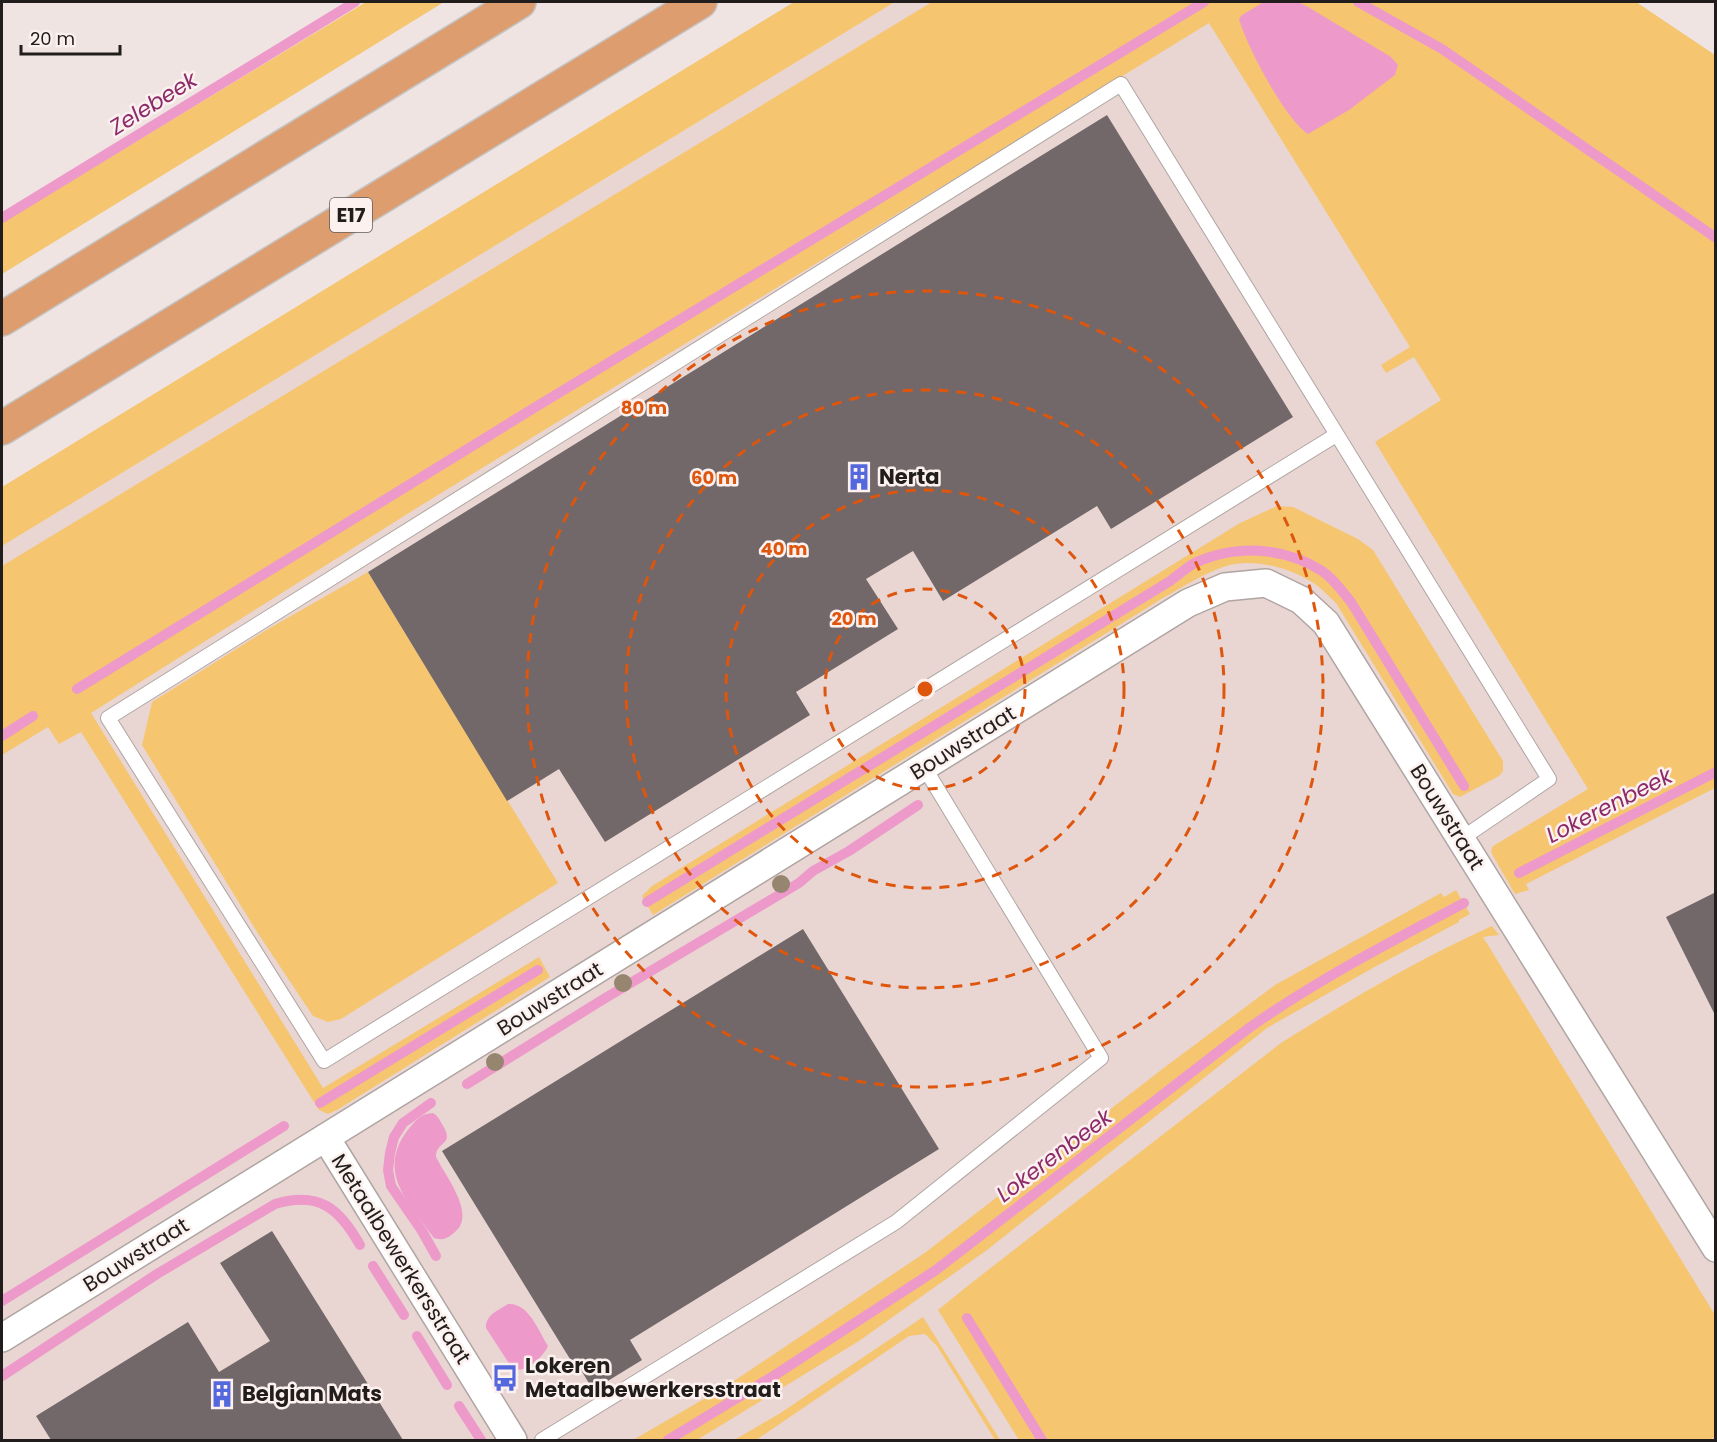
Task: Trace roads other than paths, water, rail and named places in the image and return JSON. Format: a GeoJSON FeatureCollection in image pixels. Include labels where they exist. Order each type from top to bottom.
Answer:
{"type":"FeatureCollection","features":[{"type":"Feature","properties":{"kind":"highway"},"geometry":{"type":"LineString","coordinates":[[2,319],[519,2]]}},
{"type":"Feature","properties":{"kind":"highway","name":"E17"},"geometry":{"type":"LineString","coordinates":[[2,428],[700,2]]}},
{"type":"Feature","properties":{"kind":"street","name":"Bouwstraat"},"geometry":{"type":"LineString","coordinates":[[2,1338],[1188,603],[1225,587],[1266,583],[1302,600],[1326,623],[1711,1231]]}},
{"type":"Feature","properties":{"kind":"street","name":"Metaalbewerkersstraat"},"geometry":{"type":"LineString","coordinates":[[326,1138],[513,1440]]}},
{"type":"Feature","properties":{"kind":"lane"},"geometry":{"type":"LineString","coordinates":[[1336,435],[324,1061],[108,718],[1121,84],[1549,779],[1461,839]]}},
{"type":"Feature","properties":{"kind":"lane"},"geometry":{"type":"LineString","coordinates":[[542,1440],[896,1222],[1101,1058],[924,767]]}},
{"type":"Feature","properties":{"kind":"waterway","name":"Zelebeek"},"geometry":{"type":"LineString","coordinates":[[2,218],[355,2]]}},
{"type":"Feature","properties":{"kind":"waterway"},"geometry":{"type":"LineString","coordinates":[[77,689],[534,408],[1204,2]]}},
{"type":"Feature","properties":{"kind":"waterway"},"geometry":{"type":"LineString","coordinates":[[1358,2],[1442,49],[1716,238]]}},
{"type":"Feature","properties":{"kind":"waterway"},"geometry":{"type":"LineString","coordinates":[[647,902],[1170,581],[1193,564],[1224,553],[1253,551],[1282,554],[1309,564],[1334,581],[1351,602],[1464,786]]}},
{"type":"Feature","properties":{"kind":"waterway"},"geometry":{"type":"LineString","coordinates":[[2,736],[33,716]]}},
{"type":"Feature","properties":{"kind":"waterway","name":"Lokerenbeek"},"geometry":{"type":"LineString","coordinates":[[1519,873],[1716,772]]}},
{"type":"Feature","properties":{"kind":"waterway"},"geometry":{"type":"LineString","coordinates":[[467,1084],[602,1000],[799,883],[813,871],[849,851],[918,805]]}},
{"type":"Feature","properties":{"kind":"waterway","name":"Lokerenbeek"},"geometry":{"type":"LineString","coordinates":[[668,1440],[775,1375],[936,1270],[1275,1010],[1354,962],[1464,903]]}},
{"type":"Feature","properties":{"kind":"waterway"},"geometry":{"type":"LineString","coordinates":[[320,1103],[538,970]]}},
{"type":"Feature","properties":{"kind":"waterway"},"geometry":{"type":"LineString","coordinates":[[431,1103],[403,1123],[394,1137],[388,1170],[391,1186],[436,1256]]}},
{"type":"Feature","properties":{"kind":"waterway"},"geometry":{"type":"LineString","coordinates":[[2,1301],[284,1126]]}},
{"type":"Feature","properties":{"kind":"waterway"},"geometry":{"type":"LineString","coordinates":[[2,1376],[157,1274],[275,1204],[304,1200],[326,1206],[344,1221],[360,1245]]}},
{"type":"Feature","properties":{"kind":"waterway"},"geometry":{"type":"LineString","coordinates":[[373,1266],[404,1315]]}},
{"type":"Feature","properties":{"kind":"waterway"},"geometry":{"type":"LineString","coordinates":[[967,1318],[1042,1440]]}},
{"type":"Feature","properties":{"kind":"waterway"},"geometry":{"type":"LineString","coordinates":[[417,1336],[447,1385]]}},
{"type":"Feature","properties":{"kind":"waterway"},"geometry":{"type":"LineString","coordinates":[[459,1406],[481,1440]]}},
{"type":"Feature","properties":{"kind":"place","name":"Nerta"},"geometry":{"type":"Point","coordinates":[859,477]}},
{"type":"Feature","properties":{"kind":"place","name":"Lokeren Metaalbewerkersstraat"},"geometry":{"type":"Point","coordinates":[505,1378]}},
{"type":"Feature","properties":{"kind":"place","name":"Belgian Mats"},"geometry":{"type":"Point","coordinates":[222,1394]}}]}
